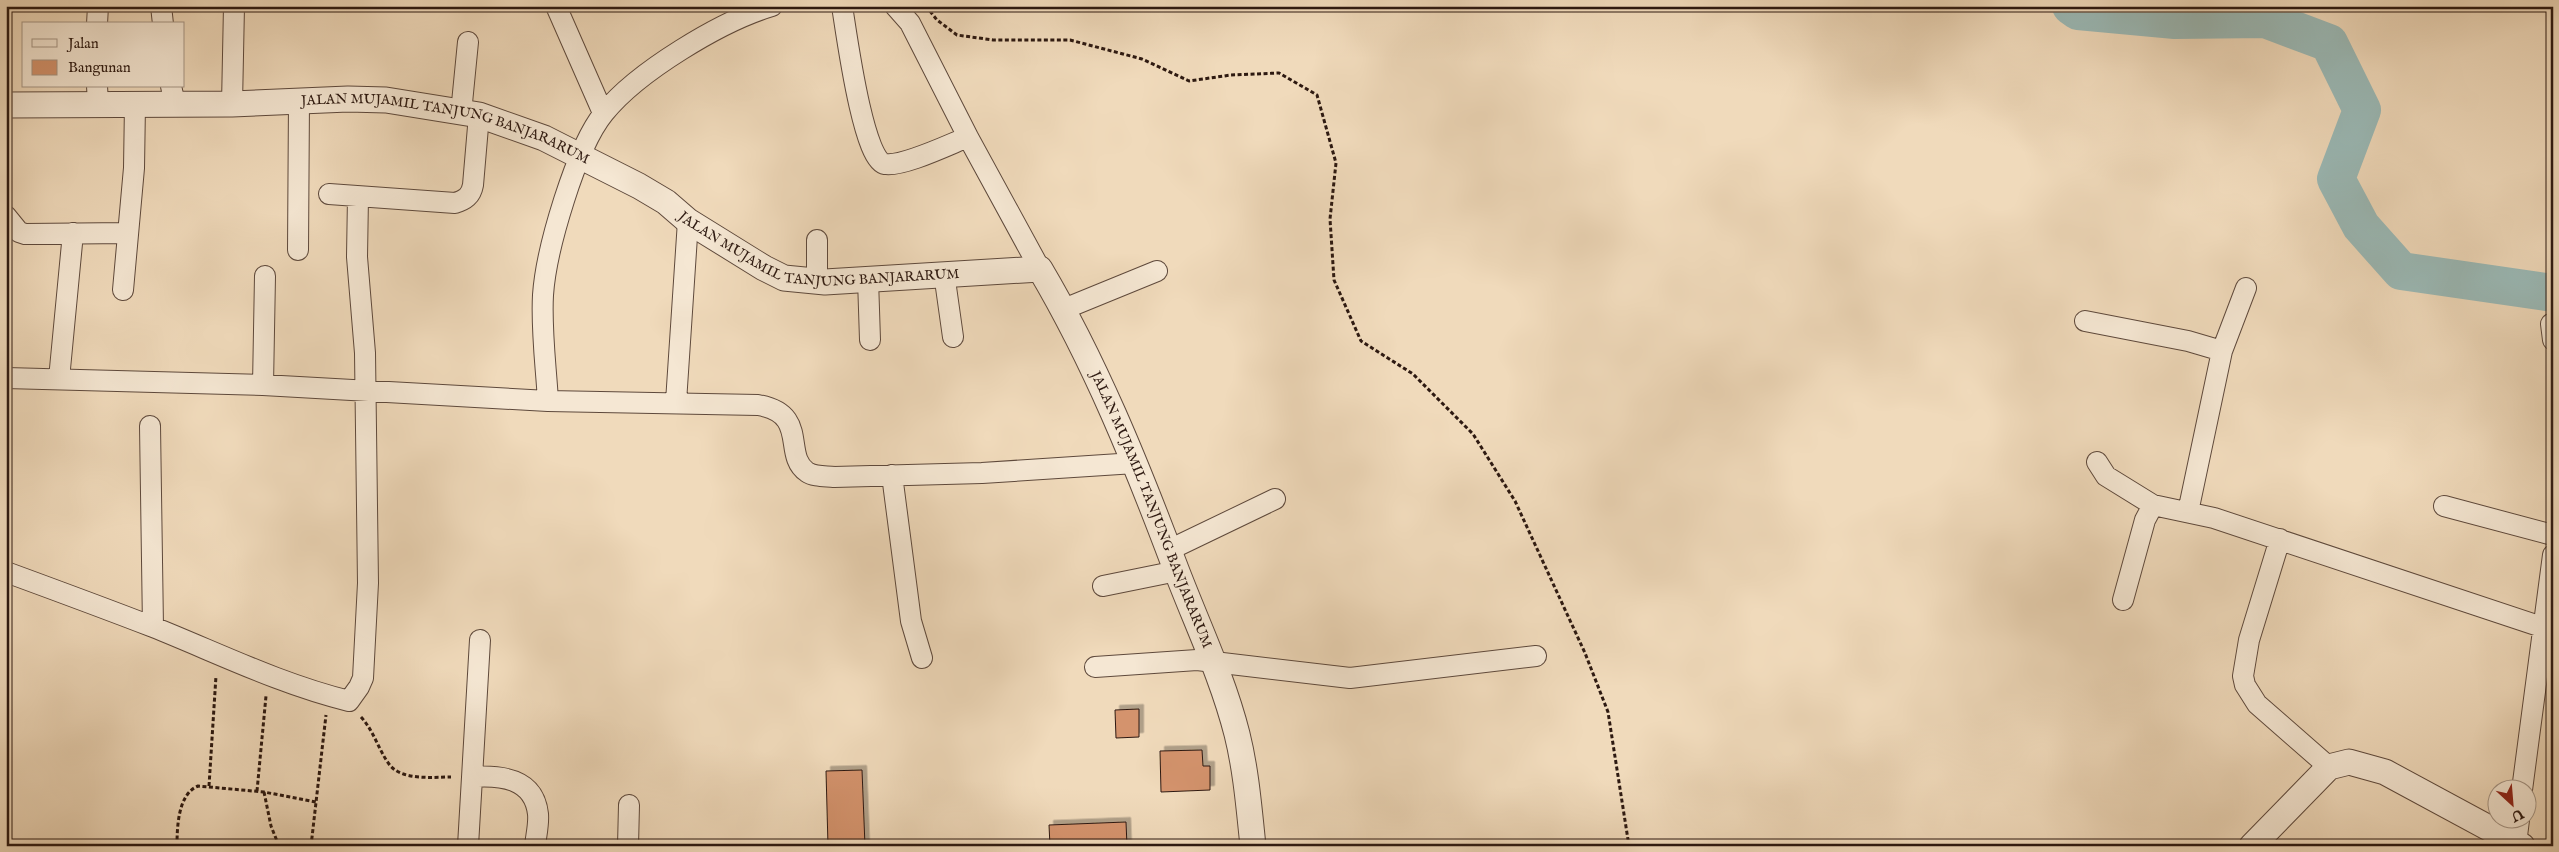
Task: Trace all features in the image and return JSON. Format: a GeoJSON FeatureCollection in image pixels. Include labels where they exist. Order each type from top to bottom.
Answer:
{"type":"FeatureCollection","features":[{"type":"Feature","properties":{"kind":"street"},"geometry":{"type":"LineString","coordinates":[[98,6],[98,22]]}},
{"type":"Feature","properties":{"kind":"street"},"geometry":{"type":"LineString","coordinates":[[161,6],[163,22]]}},
{"type":"Feature","properties":{"kind":"street"},"geometry":{"type":"LineString","coordinates":[[232,104],[234,6]]}},
{"type":"Feature","properties":{"kind":"street"},"geometry":{"type":"LineString","coordinates":[[556,6],[603,113]]}},
{"type":"Feature","properties":{"kind":"street"},"geometry":{"type":"LineString","coordinates":[[548,401],[543,294],[549,255],[579,157],[603,113],[639,81],[674,54],[715,30],[752,12],[772,6]]}},
{"type":"Feature","properties":{"kind":"street"},"geometry":{"type":"LineString","coordinates":[[842,6],[855,86],[868,137],[878,160],[885,164],[898,163],[968,137]]}},
{"type":"Feature","properties":{"kind":"street"},"geometry":{"type":"LineString","coordinates":[[895,6],[910,23],[968,137],[1040,268]]}},
{"type":"Feature","properties":{"kind":"street"},"geometry":{"type":"LineString","coordinates":[[329,194],[455,203],[463,200],[471,192],[468,42]]}},
{"type":"Feature","properties":{"kind":"street","name":"JALAN MUJAMIL TANJUNG BANJARARUM"},"geometry":{"type":"LineString","coordinates":[[6,105],[98,95],[135,104],[173,95],[232,104],[299,100],[386,100],[470,114],[544,138],[639,186],[666,202],[688,221],[775,274],[794,280],[818,282],[1040,268],[1064,309],[1135,463],[1214,663],[1236,733],[1247,786],[1253,846]]}},
{"type":"Feature","properties":{"kind":"street"},"geometry":{"type":"LineString","coordinates":[[298,250],[299,100]]}},
{"type":"Feature","properties":{"kind":"street"},"geometry":{"type":"LineString","coordinates":[[123,290],[134,168],[135,104]]}},
{"type":"Feature","properties":{"kind":"street"},"geometry":{"type":"LineString","coordinates":[[6,572],[153,627],[268,676],[312,692],[349,701],[359,687],[364,658],[368,583],[365,390],[357,257],[358,197]]}},
{"type":"Feature","properties":{"kind":"street"},"geometry":{"type":"LineString","coordinates":[[6,216],[22,233],[128,233]]}},
{"type":"Feature","properties":{"kind":"street"},"geometry":{"type":"LineString","coordinates":[[676,402],[688,221]]}},
{"type":"Feature","properties":{"kind":"street"},"geometry":{"type":"LineString","coordinates":[[59,379],[73,233]]}},
{"type":"Feature","properties":{"kind":"street"},"geometry":{"type":"LineString","coordinates":[[817,240],[818,282]]}},
{"type":"Feature","properties":{"kind":"street"},"geometry":{"type":"LineString","coordinates":[[1064,309],[1156,271]]}},
{"type":"Feature","properties":{"kind":"street"},"geometry":{"type":"LineString","coordinates":[[944,273],[953,337]]}},
{"type":"Feature","properties":{"kind":"street"},"geometry":{"type":"LineString","coordinates":[[263,385],[264,276]]}},
{"type":"Feature","properties":{"kind":"street"},"geometry":{"type":"LineString","coordinates":[[868,279],[870,340]]}},
{"type":"Feature","properties":{"kind":"street"},"geometry":{"type":"LineString","coordinates":[[2188,512],[2222,352],[2234,314],[2246,288]]}},
{"type":"Feature","properties":{"kind":"street"},"geometry":{"type":"LineString","coordinates":[[2085,321],[2188,341],[2222,352]]}},
{"type":"Feature","properties":{"kind":"street"},"geometry":{"type":"LineString","coordinates":[[6,378],[263,385],[548,401],[744,403],[771,407],[785,416],[800,462],[809,473],[834,477],[982,473],[1135,463]]}},
{"type":"Feature","properties":{"kind":"street"},"geometry":{"type":"LineString","coordinates":[[150,426],[153,627]]}},
{"type":"Feature","properties":{"kind":"street"},"geometry":{"type":"LineString","coordinates":[[2098,462],[2106,476],[2153,505],[2188,512],[2280,539],[2542,627]]}},
{"type":"Feature","properties":{"kind":"street"},"geometry":{"type":"LineString","coordinates":[[892,475],[911,621],[922,658]]}},
{"type":"Feature","properties":{"kind":"street"},"geometry":{"type":"LineString","coordinates":[[1103,586],[1173,560],[1275,499]]}},
{"type":"Feature","properties":{"kind":"street"},"geometry":{"type":"LineString","coordinates":[[2123,600],[2143,528],[2153,505]]}},
{"type":"Feature","properties":{"kind":"street"},"geometry":{"type":"LineString","coordinates":[[2444,506],[2553,536]]}},
{"type":"Feature","properties":{"kind":"street"},"geometry":{"type":"LineString","coordinates":[[2280,539],[2249,640],[2243,676],[2250,694],[2257,704],[2329,767]]}},
{"type":"Feature","properties":{"kind":"street"},"geometry":{"type":"LineString","coordinates":[[2524,780],[2545,667],[2542,627],[2553,555]]}},
{"type":"Feature","properties":{"kind":"street"},"geometry":{"type":"LineString","coordinates":[[468,846],[480,640]]}},
{"type":"Feature","properties":{"kind":"street"},"geometry":{"type":"LineString","coordinates":[[1095,668],[1197,660],[1350,678],[1536,656]]}},
{"type":"Feature","properties":{"kind":"street"},"geometry":{"type":"LineString","coordinates":[[2256,841],[2307,787],[2329,767],[2349,762],[2385,772],[2519,836]]}},
{"type":"Feature","properties":{"kind":"street"},"geometry":{"type":"LineString","coordinates":[[472,777],[497,775],[522,785],[533,796],[538,815],[535,846]]}},
{"type":"Feature","properties":{"kind":"street"},"geometry":{"type":"LineString","coordinates":[[628,846],[629,805]]}},
{"type":"Feature","properties":{"kind":"path"},"geometry":{"type":"LineString","coordinates":[[926,6],[937,20],[957,35],[993,40],[1070,40],[1142,59],[1189,81],[1231,75],[1279,74],[1317,95],[1336,163],[1330,219],[1334,280],[1361,341],[1413,374],[1474,434],[1515,501],[1585,653],[1608,712],[1629,846]]}},
{"type":"Feature","properties":{"kind":"path"},"geometry":{"type":"LineString","coordinates":[[209,786],[219,655]]}},
{"type":"Feature","properties":{"kind":"path"},"geometry":{"type":"LineString","coordinates":[[258,791],[268,676]]}},
{"type":"Feature","properties":{"kind":"path"},"geometry":{"type":"LineString","coordinates":[[311,846],[326,714],[334,705],[349,701],[369,726],[388,762],[396,771],[416,776],[472,777]]}},
{"type":"Feature","properties":{"kind":"path"},"geometry":{"type":"LineString","coordinates":[[177,846],[184,798],[194,787],[209,786],[258,791],[316,802]]}},
{"type":"Feature","properties":{"kind":"path"},"geometry":{"type":"LineString","coordinates":[[264,792],[271,826],[280,846]]}},
{"type":"Feature","properties":{"kind":"building"},"geometry":{"type":"Polygon","coordinates":[[[1139,709],[1139,737],[1116,738],[1115,710],[1139,709]]]}},
{"type":"Feature","properties":{"kind":"building"},"geometry":{"type":"Polygon","coordinates":[[[1202,750],[1203,766],[1210,766],[1210,790],[1161,792],[1160,751],[1202,750]]]}},
{"type":"Feature","properties":{"kind":"building"},"geometry":{"type":"Polygon","coordinates":[[[862,770],[865,846],[828,846],[826,771],[862,770]]]}},
{"type":"Feature","properties":{"kind":"building"},"geometry":{"type":"Polygon","coordinates":[[[1126,822],[1127,846],[1050,846],[1049,825],[1126,822]]]}},
{"type":"Feature","properties":{"kind":"waterway"},"geometry":{"type":"LineString","coordinates":[[2071,6],[2078,11],[2175,20],[2265,19],[2329,43],[2362,110],[2336,179],[2361,226],[2401,271],[2553,293]]}}]}
